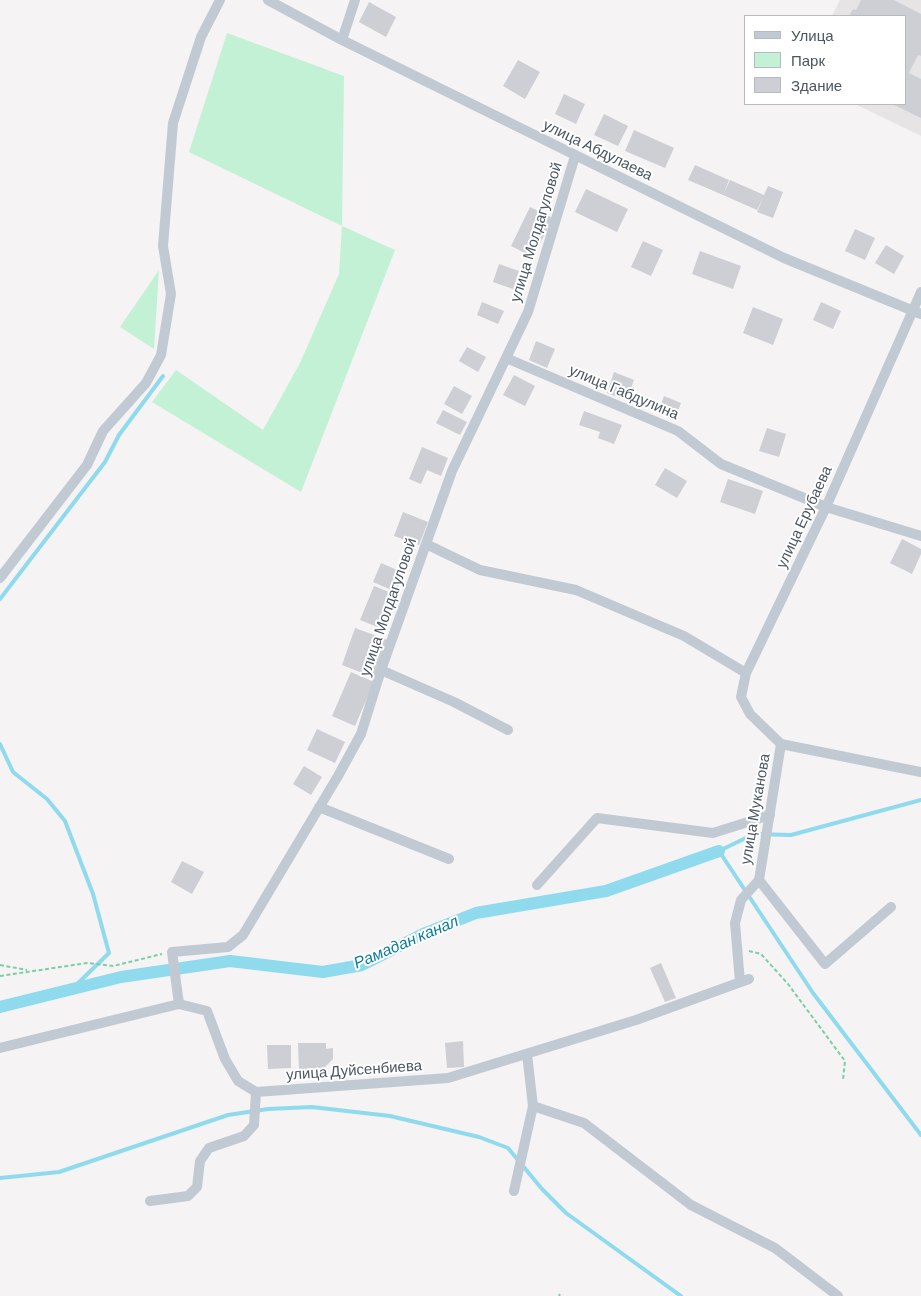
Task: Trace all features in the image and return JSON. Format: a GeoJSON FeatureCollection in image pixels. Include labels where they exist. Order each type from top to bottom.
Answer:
{"type":"FeatureCollection","features":[{"type":"Feature","properties":{"kind":"street"},"geometry":{"type":"LineString","coordinates":[[0,578],[87,465],[103,431],[146,383],[161,355],[171,294],[163,246],[174,123],[202,37],[220,0]]}},
{"type":"Feature","properties":{"kind":"street","name":"улица Абдулаева"},"geometry":{"type":"LineString","coordinates":[[268,0],[342,40],[784,258],[917,312]]}},
{"type":"Feature","properties":{"kind":"street"},"geometry":{"type":"LineString","coordinates":[[342,40],[355,0]]}},
{"type":"Feature","properties":{"kind":"street","name":"улица Молдагуловой"},"geometry":{"type":"LineString","coordinates":[[172,952],[228,946],[243,935],[361,734],[381,670],[452,471],[528,312],[575,156]]}},
{"type":"Feature","properties":{"kind":"street","name":"улица Ерубаева"},"geometry":{"type":"LineString","coordinates":[[782,744],[750,714],[741,697],[746,673],[917,312],[921,292]]}},
{"type":"Feature","properties":{"kind":"street","name":"улица Габдулина"},"geometry":{"type":"LineString","coordinates":[[506,358],[678,431],[721,464],[826,507],[921,536]]}},
{"type":"Feature","properties":{"kind":"street"},"geometry":{"type":"LineString","coordinates":[[426,544],[480,570],[576,590],[684,636],[746,673]]}},
{"type":"Feature","properties":{"kind":"street"},"geometry":{"type":"LineString","coordinates":[[381,670],[454,702],[508,730]]}},
{"type":"Feature","properties":{"kind":"street","name":"улица Муканова"},"geometry":{"type":"LineString","coordinates":[[745,981],[737,949],[735,923],[741,900],[759,880],[782,744],[921,772]]}},
{"type":"Feature","properties":{"kind":"street"},"geometry":{"type":"LineString","coordinates":[[319,808],[449,859]]}},
{"type":"Feature","properties":{"kind":"street"},"geometry":{"type":"LineString","coordinates":[[537,885],[597,818],[713,833],[770,815]]}},
{"type":"Feature","properties":{"kind":"street"},"geometry":{"type":"LineString","coordinates":[[759,880],[825,964],[891,907]]}},
{"type":"Feature","properties":{"kind":"street"},"geometry":{"type":"LineString","coordinates":[[172,952],[179,1004]]}},
{"type":"Feature","properties":{"kind":"street","name":"улица Дуйсенбиева"},"geometry":{"type":"LineString","coordinates":[[256,1092],[448,1078],[636,1020],[745,981]]}},
{"type":"Feature","properties":{"kind":"street"},"geometry":{"type":"LineString","coordinates":[[0,1048],[179,1004],[207,1011],[225,1059],[238,1081],[256,1092],[254,1125],[244,1136],[209,1148],[200,1161],[197,1187],[188,1196],[150,1202]]}},
{"type":"Feature","properties":{"kind":"street"},"geometry":{"type":"LineString","coordinates":[[514,1191],[533,1106],[527,1054]]}},
{"type":"Feature","properties":{"kind":"street"},"geometry":{"type":"LineString","coordinates":[[533,1106],[584,1123],[691,1205],[775,1248],[838,1296]]}},
{"type":"Feature","properties":{"kind":"path"},"geometry":{"type":"LineString","coordinates":[[737,949],[761,954],[788,984],[845,1061],[843,1080]]}},
{"type":"Feature","properties":{"kind":"path"},"geometry":{"type":"LineString","coordinates":[[0,976],[30,970],[88,963],[113,966],[172,952]]}},
{"type":"Feature","properties":{"kind":"path"},"geometry":{"type":"LineString","coordinates":[[0,966],[30,970]]}},
{"type":"Feature","properties":{"kind":"shaded area"},"geometry":{"type":"Polygon","coordinates":[[[840,0],[921,0],[921,136],[857,105],[906,105],[906,15],[832,15],[840,0]]]}},
{"type":"Feature","properties":{"kind":"green space"},"geometry":{"type":"Polygon","coordinates":[[[227,33],[344,76],[342,226],[189,152],[227,33]]]}},
{"type":"Feature","properties":{"kind":"green space"},"geometry":{"type":"Polygon","coordinates":[[[342,226],[395,250],[301,492],[152,402],[176,370],[263,430],[300,363],[339,274],[342,226]]]}},
{"type":"Feature","properties":{"kind":"green space"},"geometry":{"type":"Polygon","coordinates":[[[159,270],[154,349],[120,327],[159,270]]]}},
{"type":"Feature","properties":{"kind":"building"},"geometry":{"type":"Polygon","coordinates":[[[861,0],[894,0],[921,14],[921,56],[918,55],[909,73],[921,79],[921,118],[894,105],[906,105],[906,15],[850,15],[853,9],[856,10],[861,0]]]}},
{"type":"Feature","properties":{"kind":"building"},"geometry":{"type":"Polygon","coordinates":[[[369,2],[396,17],[386,37],[359,22],[369,2]]]}},
{"type":"Feature","properties":{"kind":"building"},"geometry":{"type":"Polygon","coordinates":[[[518,60],[540,72],[525,99],[503,86],[518,60]]]}},
{"type":"Feature","properties":{"kind":"building"},"geometry":{"type":"Polygon","coordinates":[[[564,94],[585,104],[576,124],[555,114],[564,94]]]}},
{"type":"Feature","properties":{"kind":"building"},"geometry":{"type":"Polygon","coordinates":[[[604,114],[628,126],[618,146],[594,135],[604,114]]]}},
{"type":"Feature","properties":{"kind":"building"},"geometry":{"type":"Polygon","coordinates":[[[634,130],[674,148],[665,168],[625,151],[634,130]]]}},
{"type":"Feature","properties":{"kind":"building"},"geometry":{"type":"Polygon","coordinates":[[[695,165],[729,180],[723,195],[688,180],[695,165]]]}},
{"type":"Feature","properties":{"kind":"building"},"geometry":{"type":"Polygon","coordinates":[[[730,180],[764,195],[768,186],[783,192],[773,218],[757,212],[763,198],[757,210],[723,195],[730,180]]]}},
{"type":"Feature","properties":{"kind":"building"},"geometry":{"type":"Polygon","coordinates":[[[586,189],[628,209],[617,232],[575,212],[586,189]]]}},
{"type":"Feature","properties":{"kind":"building"},"geometry":{"type":"Polygon","coordinates":[[[530,207],[553,218],[533,257],[511,246],[530,207]]]}},
{"type":"Feature","properties":{"kind":"building"},"geometry":{"type":"Polygon","coordinates":[[[855,229],[875,238],[865,260],[845,251],[855,229]]]}},
{"type":"Feature","properties":{"kind":"building"},"geometry":{"type":"Polygon","coordinates":[[[643,241],[663,250],[651,276],[631,267],[643,241]]]}},
{"type":"Feature","properties":{"kind":"building"},"geometry":{"type":"Polygon","coordinates":[[[886,245],[904,256],[894,274],[875,263],[886,245]]]}},
{"type":"Feature","properties":{"kind":"building"},"geometry":{"type":"Polygon","coordinates":[[[700,251],[741,266],[733,289],[692,274],[700,251]]]}},
{"type":"Feature","properties":{"kind":"building"},"geometry":{"type":"Polygon","coordinates":[[[499,264],[519,271],[513,289],[493,282],[499,264]]]}},
{"type":"Feature","properties":{"kind":"building"},"geometry":{"type":"Polygon","coordinates":[[[482,302],[504,311],[498,324],[477,315],[482,302]]]}},
{"type":"Feature","properties":{"kind":"building"},"geometry":{"type":"Polygon","coordinates":[[[821,302],[841,311],[833,329],[813,320],[821,302]]]}},
{"type":"Feature","properties":{"kind":"building"},"geometry":{"type":"Polygon","coordinates":[[[753,307],[783,319],[773,345],[743,333],[753,307]]]}},
{"type":"Feature","properties":{"kind":"building"},"geometry":{"type":"Polygon","coordinates":[[[536,341],[555,349],[547,368],[529,360],[536,341]]]}},
{"type":"Feature","properties":{"kind":"building"},"geometry":{"type":"Polygon","coordinates":[[[467,347],[486,357],[478,372],[459,361],[467,347]]]}},
{"type":"Feature","properties":{"kind":"building"},"geometry":{"type":"Polygon","coordinates":[[[614,372],[634,380],[626,400],[607,393],[614,372]]]}},
{"type":"Feature","properties":{"kind":"building"},"geometry":{"type":"Polygon","coordinates":[[[514,375],[535,386],[525,406],[503,395],[514,375]]]}},
{"type":"Feature","properties":{"kind":"building"},"geometry":{"type":"Polygon","coordinates":[[[454,386],[472,396],[462,414],[444,404],[454,386]]]}},
{"type":"Feature","properties":{"kind":"building"},"geometry":{"type":"Polygon","coordinates":[[[664,396],[681,403],[676,416],[659,410],[664,396]]]}},
{"type":"Feature","properties":{"kind":"building"},"geometry":{"type":"Polygon","coordinates":[[[443,410],[467,422],[460,435],[436,423],[443,410]]]}},
{"type":"Feature","properties":{"kind":"building"},"geometry":{"type":"Polygon","coordinates":[[[584,411],[622,425],[614,444],[598,438],[600,432],[579,425],[584,411]]]}},
{"type":"Feature","properties":{"kind":"building"},"geometry":{"type":"Polygon","coordinates":[[[767,428],[786,434],[779,457],[759,451],[767,428]]]}},
{"type":"Feature","properties":{"kind":"building"},"geometry":{"type":"Polygon","coordinates":[[[422,447],[448,458],[441,476],[427,470],[421,484],[409,479],[422,447]]]}},
{"type":"Feature","properties":{"kind":"building"},"geometry":{"type":"Polygon","coordinates":[[[665,468],[687,481],[677,498],[655,485],[665,468]]]}},
{"type":"Feature","properties":{"kind":"building"},"geometry":{"type":"Polygon","coordinates":[[[728,479],[763,491],[755,514],[720,502],[728,479]]]}},
{"type":"Feature","properties":{"kind":"building"},"geometry":{"type":"Polygon","coordinates":[[[403,512],[428,522],[419,545],[394,536],[403,512]]]}},
{"type":"Feature","properties":{"kind":"building"},"geometry":{"type":"Polygon","coordinates":[[[902,539],[921,549],[921,554],[912,574],[890,563],[902,539]]]}},
{"type":"Feature","properties":{"kind":"building"},"geometry":{"type":"Polygon","coordinates":[[[381,563],[404,573],[396,592],[373,582],[381,563]]]}},
{"type":"Feature","properties":{"kind":"building"},"geometry":{"type":"Polygon","coordinates":[[[374,586],[394,594],[380,628],[360,620],[374,586]]]}},
{"type":"Feature","properties":{"kind":"building"},"geometry":{"type":"Polygon","coordinates":[[[355,628],[388,640],[375,678],[342,665],[355,628]]]}},
{"type":"Feature","properties":{"kind":"building"},"geometry":{"type":"Polygon","coordinates":[[[351,672],[374,682],[355,726],[332,716],[351,672]]]}},
{"type":"Feature","properties":{"kind":"building"},"geometry":{"type":"Polygon","coordinates":[[[317,729],[345,742],[335,763],[307,750],[317,729]]]}},
{"type":"Feature","properties":{"kind":"building"},"geometry":{"type":"Polygon","coordinates":[[[304,766],[322,777],[311,795],[293,784],[304,766]]]}},
{"type":"Feature","properties":{"kind":"building"},"geometry":{"type":"Polygon","coordinates":[[[182,861],[204,872],[192,894],[171,882],[182,861]]]}},
{"type":"Feature","properties":{"kind":"building"},"geometry":{"type":"Polygon","coordinates":[[[661,963],[676,998],[665,1002],[650,968],[661,963]]]}},
{"type":"Feature","properties":{"kind":"building"},"geometry":{"type":"Polygon","coordinates":[[[463,1041],[464,1067],[447,1068],[445,1043],[463,1041]]]}},
{"type":"Feature","properties":{"kind":"building"},"geometry":{"type":"Polygon","coordinates":[[[298,1043],[326,1043],[326,1049],[333,1048],[333,1059],[318,1074],[299,1071],[298,1043]]]}},
{"type":"Feature","properties":{"kind":"building"},"geometry":{"type":"Polygon","coordinates":[[[267,1045],[291,1045],[291,1068],[268,1069],[267,1045]]]}},
{"type":"Feature","properties":{"kind":"waterway"},"geometry":{"type":"LineString","coordinates":[[0,599],[105,462],[119,435],[163,376]]}},
{"type":"Feature","properties":{"kind":"waterway"},"geometry":{"type":"LineString","coordinates":[[0,744],[13,772],[47,799],[65,821],[93,894],[109,953],[71,990]]}},
{"type":"Feature","properties":{"kind":"waterway"},"geometry":{"type":"LineString","coordinates":[[921,800],[791,835],[754,834],[719,851],[813,993],[921,1135]]}},
{"type":"Feature","properties":{"kind":"waterway","name":"Рамадан канал"},"geometry":{"type":"LineString","coordinates":[[0,1007],[121,977],[230,961],[323,972],[362,965],[423,934],[476,913],[606,891],[719,851]]}},
{"type":"Feature","properties":{"kind":"waterway"},"geometry":{"type":"LineString","coordinates":[[0,1178],[59,1172],[228,1115],[268,1109],[312,1107],[390,1116],[479,1137],[508,1148],[542,1189],[566,1213],[681,1296]]}}]}
